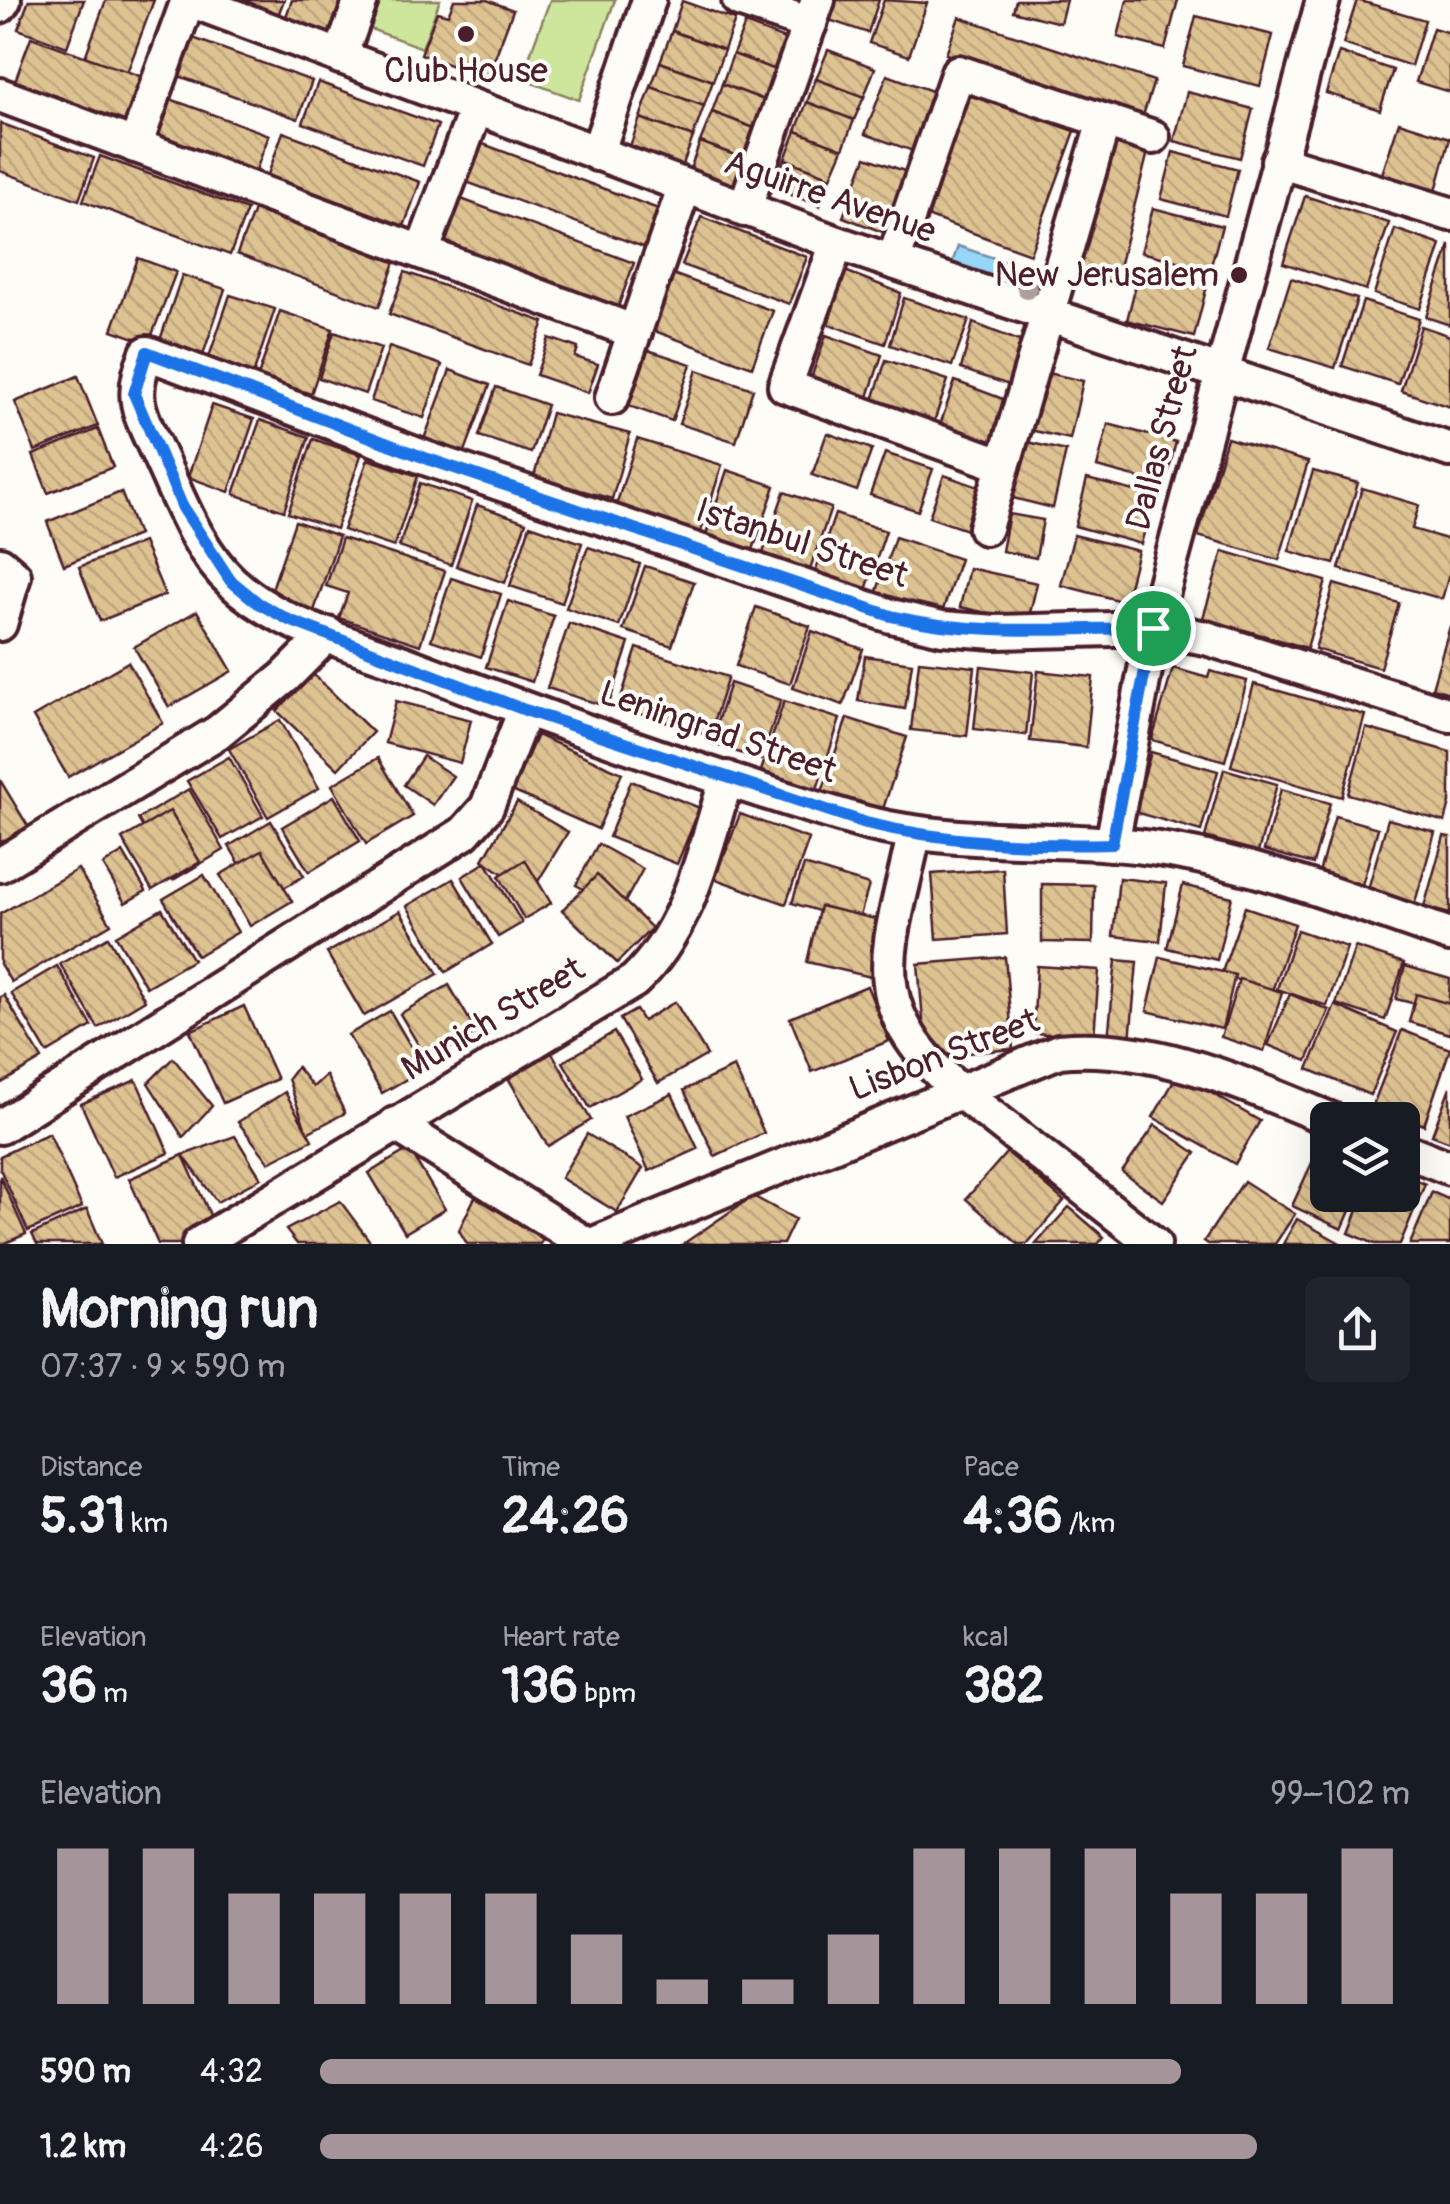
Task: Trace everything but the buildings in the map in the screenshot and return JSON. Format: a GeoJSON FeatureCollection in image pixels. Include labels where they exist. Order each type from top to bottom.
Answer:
{"type":"FeatureCollection","features":[{"type":"Feature","properties":{"kind":"street","name":"Aguirre Avenue"},"geometry":{"type":"LineString","coordinates":[[189,0],[836,243],[1450,450]]}},
{"type":"Feature","properties":{"kind":"street"},"geometry":{"type":"LineString","coordinates":[[135,146],[189,0]]}},
{"type":"Feature","properties":{"kind":"street"},"geometry":{"type":"LineString","coordinates":[[340,57],[361,0]]}},
{"type":"Feature","properties":{"kind":"street"},"geometry":{"type":"LineString","coordinates":[[597,154],[649,0]]}},
{"type":"Feature","properties":{"kind":"street"},"geometry":{"type":"LineString","coordinates":[[738,0],[814,12],[744,210]]}},
{"type":"Feature","properties":{"kind":"street","name":"Dallas Street"},"geometry":{"type":"LineString","coordinates":[[1112,844],[1153,628],[1324,0]]}},
{"type":"Feature","properties":{"kind":"street"},"geometry":{"type":"LineString","coordinates":[[893,262],[958,72],[1152,137]]}},
{"type":"Feature","properties":{"kind":"street"},"geometry":{"type":"LineString","coordinates":[[0,95],[635,332]]}},
{"type":"Feature","properties":{"kind":"street"},"geometry":{"type":"LineString","coordinates":[[422,252],[476,108]]}},
{"type":"Feature","properties":{"kind":"street"},"geometry":{"type":"LineString","coordinates":[[985,528],[1104,121]]}},
{"type":"Feature","properties":{"kind":"street"},"geometry":{"type":"LineString","coordinates":[[1278,162],[1450,214]]}},
{"type":"Feature","properties":{"kind":"street"},"geometry":{"type":"LineString","coordinates":[[612,398],[684,188]]}},
{"type":"Feature","properties":{"kind":"street"},"geometry":{"type":"LineString","coordinates":[[836,243],[785,386],[1003,465]]}},
{"type":"Feature","properties":{"kind":"street","name":"Istanbul Street"},"geometry":{"type":"LineString","coordinates":[[147,352],[428,459],[891,616],[942,628],[994,632],[1153,628],[1206,638],[1450,715]]}},
{"type":"Feature","properties":{"kind":"street","name":"Leningrad Street"},"geometry":{"type":"LineString","coordinates":[[147,352],[135,384],[138,408],[183,508],[207,549],[230,580],[258,603],[525,710],[914,835],[985,842],[1112,844],[1227,863],[1450,934]]}},
{"type":"Feature","properties":{"kind":"street"},"geometry":{"type":"LineString","coordinates":[[0,624],[7,570]]}},
{"type":"Feature","properties":{"kind":"street"},"geometry":{"type":"LineString","coordinates":[[0,864],[218,732],[285,678],[328,634]]}},
{"type":"Feature","properties":{"kind":"street"},"geometry":{"type":"LineString","coordinates":[[0,1126],[464,832],[487,807],[525,710]]}},
{"type":"Feature","properties":{"kind":"street","name":"Munich Street"},"geometry":{"type":"LineString","coordinates":[[200,1244],[634,981],[660,956],[682,920],[727,778]]}},
{"type":"Feature","properties":{"kind":"street"},"geometry":{"type":"LineString","coordinates":[[914,835],[891,946],[890,1002],[914,1046],[958,1090],[1154,1244]]}},
{"type":"Feature","properties":{"kind":"street","name":"Lisbon Street"},"geometry":{"type":"LineString","coordinates":[[594,1244],[1033,1059],[1091,1048],[1172,1061],[1310,1112]]}},
{"type":"Feature","properties":{"kind":"street"},"geometry":{"type":"LineString","coordinates":[[395,1124],[586,1244]]}},
{"type":"Feature","properties":{"kind":"street"},"geometry":{"type":"LineString","coordinates":[[1420,1156],[1450,1168]]}},
{"type":"Feature","properties":{"kind":"green space"},"geometry":{"type":"Polygon","coordinates":[[[375,0],[440,0],[422,48],[365,27],[375,0]]]}},
{"type":"Feature","properties":{"kind":"green space"},"geometry":{"type":"Polygon","coordinates":[[[550,0],[615,0],[579,100],[521,79],[550,0]]]}},
{"type":"Feature","properties":{"kind":"water"},"geometry":{"type":"Polygon","coordinates":[[[958,246],[1015,265],[1007,291],[950,269],[958,246]]]}},
{"type":"Feature","properties":{"kind":"place","name":"Club House"},"geometry":{"type":"Point","coordinates":[466,34]}},
{"type":"Feature","properties":{"kind":"place","name":"New Jerusalem"},"geometry":{"type":"Point","coordinates":[1239,275]}},
{"type":"Feature","properties":{"kind":"route"},"geometry":{"type":"LineString","coordinates":[[147,352],[428,459],[891,616],[942,628],[994,632],[1153,628],[1112,844],[985,842],[914,835],[807,806],[525,710],[289,620],[258,603],[230,580],[183,508],[138,408],[135,384],[147,352]]}}]}
